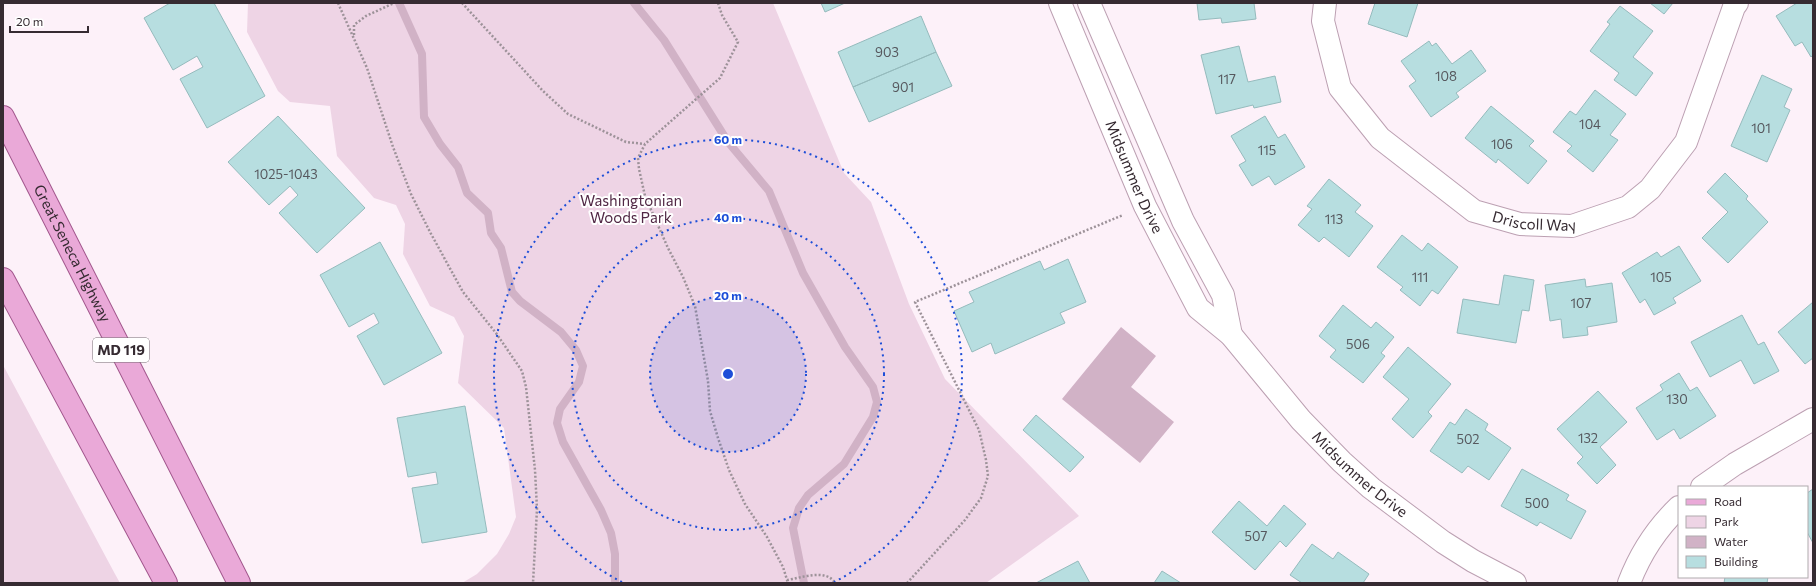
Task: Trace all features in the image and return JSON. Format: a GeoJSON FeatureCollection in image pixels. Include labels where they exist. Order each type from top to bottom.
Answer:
{"type":"FeatureCollection","features":[{"type":"Feature","properties":{"kind":"main road","name":"Great Seneca Highway"},"geometry":{"type":"LineString","coordinates":[[3,116],[239,583]]}},
{"type":"Feature","properties":{"kind":"main road"},"geometry":{"type":"LineString","coordinates":[[3,279],[166,583]]}},
{"type":"Feature","properties":{"kind":"street","name":"Midsummer Drive"},"geometry":{"type":"LineString","coordinates":[[1060,3],[1145,206],[1198,308],[1231,336],[1301,420],[1342,462],[1371,488],[1443,542],[1473,561],[1515,583]]}},
{"type":"Feature","properties":{"kind":"street","name":"Midsummer Drive"},"geometry":{"type":"LineString","coordinates":[[1089,3],[1183,221],[1223,295],[1231,336]]}},
{"type":"Feature","properties":{"kind":"street","name":"Driscoll Way"},"geometry":{"type":"LineString","coordinates":[[1325,3],[1322,21],[1340,88],[1380,138],[1474,211],[1520,224],[1572,226],[1628,207],[1650,189],[1686,142],[1734,7],[1737,3]]}},
{"type":"Feature","properties":{"kind":"street"},"geometry":{"type":"LineString","coordinates":[[1703,486],[1735,464],[1813,419]]}},
{"type":"Feature","properties":{"kind":"street"},"geometry":{"type":"LineString","coordinates":[[1629,583],[1637,561],[1663,523],[1678,508]]}},
{"type":"Feature","properties":{"kind":"path"},"geometry":{"type":"LineString","coordinates":[[338,3],[367,68],[393,147],[411,194],[463,292],[496,333],[522,371],[526,387],[535,470],[537,509],[533,583]]}},
{"type":"Feature","properties":{"kind":"path"},"geometry":{"type":"LineString","coordinates":[[354,36],[354,25],[366,16],[394,3]]}},
{"type":"Feature","properties":{"kind":"path"},"geometry":{"type":"LineString","coordinates":[[462,3],[544,91],[568,114],[626,142],[645,144]]}},
{"type":"Feature","properties":{"kind":"path"},"geometry":{"type":"LineString","coordinates":[[718,3],[722,15],[738,42],[720,78],[645,144],[638,158],[639,169],[645,196],[668,248],[684,277],[695,306],[708,381],[710,411],[729,470],[745,504],[767,536],[783,567],[787,582],[824,574],[832,578],[835,583]]}},
{"type":"Feature","properties":{"kind":"path"},"geometry":{"type":"LineString","coordinates":[[907,583],[965,520],[981,498],[988,476],[979,430],[915,302],[1145,206]]}},
{"type":"Feature","properties":{"kind":"green space","name":"Washingtonian Woods Park"},"geometry":{"type":"Polygon","coordinates":[[[248,3],[773,3],[844,173],[871,202],[909,304],[945,379],[1079,516],[986,583],[462,583],[477,574],[497,554],[509,534],[516,517],[504,428],[458,383],[464,336],[454,317],[430,306],[403,254],[405,224],[396,205],[374,198],[337,156],[330,106],[290,102],[278,91],[247,32],[248,3]]]}},
{"type":"Feature","properties":{"kind":"green space"},"geometry":{"type":"Polygon","coordinates":[[[3,365],[115,574],[120,583],[3,583],[3,365]]]}},
{"type":"Feature","properties":{"kind":"water"},"geometry":{"type":"Polygon","coordinates":[[[1121,327],[1156,356],[1131,387],[1174,422],[1140,463],[1062,399],[1121,327]]]}},
{"type":"Feature","properties":{"kind":"building"},"geometry":{"type":"Polygon","coordinates":[[[170,3],[214,3],[265,96],[207,128],[180,79],[203,67],[197,56],[173,70],[144,18],[170,3]]]}},
{"type":"Feature","properties":{"kind":"building"},"geometry":{"type":"Polygon","coordinates":[[[821,3],[845,3],[825,12],[821,3]]]}},
{"type":"Feature","properties":{"kind":"building"},"geometry":{"type":"Polygon","coordinates":[[[1197,3],[1254,3],[1256,19],[1222,23],[1221,18],[1199,20],[1197,3]]]}},
{"type":"Feature","properties":{"kind":"building"},"geometry":{"type":"Polygon","coordinates":[[[1375,3],[1418,3],[1407,37],[1368,24],[1375,3]]]}},
{"type":"Feature","properties":{"kind":"building"},"geometry":{"type":"Polygon","coordinates":[[[1650,3],[1673,3],[1664,14],[1650,3]]]}},
{"type":"Feature","properties":{"kind":"building"},"geometry":{"type":"Polygon","coordinates":[[[1797,3],[1813,3],[1813,55],[1811,57],[1802,42],[1795,46],[1776,16],[1797,3]]]}},
{"type":"Feature","properties":{"kind":"building"},"geometry":{"type":"Polygon","coordinates":[[[1620,6],[1653,31],[1633,57],[1653,73],[1636,96],[1614,80],[1619,73],[1590,51],[1610,24],[1607,22],[1620,6]]]}},
{"type":"Feature","properties":{"kind":"building"},"geometry":{"type":"Polygon","coordinates":[[[921,16],[936,52],[853,87],[838,52],[921,16]]]}},
{"type":"Feature","properties":{"kind":"building"},"geometry":{"type":"Polygon","coordinates":[[[1429,41],[1432,46],[1436,43],[1452,64],[1471,50],[1486,71],[1456,93],[1459,97],[1431,117],[1409,86],[1416,81],[1401,61],[1429,41]]]}},
{"type":"Feature","properties":{"kind":"building"},"geometry":{"type":"Polygon","coordinates":[[[1239,46],[1248,82],[1275,76],[1281,102],[1254,108],[1253,105],[1216,114],[1201,55],[1239,46]]]}},
{"type":"Feature","properties":{"kind":"building"},"geometry":{"type":"Polygon","coordinates":[[[936,52],[952,86],[869,122],[853,87],[936,52]]]}},
{"type":"Feature","properties":{"kind":"building"},"geometry":{"type":"Polygon","coordinates":[[[1762,75],[1792,89],[1784,107],[1790,110],[1767,162],[1731,146],[1762,75]]]}},
{"type":"Feature","properties":{"kind":"building"},"geometry":{"type":"Polygon","coordinates":[[[1595,90],[1626,114],[1610,135],[1618,140],[1593,172],[1567,151],[1572,146],[1553,132],[1570,111],[1576,115],[1595,90]]]}},
{"type":"Feature","properties":{"kind":"building"},"geometry":{"type":"Polygon","coordinates":[[[1491,106],[1534,141],[1529,146],[1547,161],[1528,184],[1498,159],[1496,163],[1465,138],[1491,106]]]}},
{"type":"Feature","properties":{"kind":"building"},"geometry":{"type":"Polygon","coordinates":[[[278,116],[365,208],[317,253],[279,213],[298,195],[290,186],[269,205],[228,162],[278,116]]]}},
{"type":"Feature","properties":{"kind":"building"},"geometry":{"type":"Polygon","coordinates":[[[1265,116],[1278,138],[1285,134],[1305,167],[1275,185],[1269,176],[1252,186],[1239,165],[1246,161],[1231,136],[1265,116]]]}},
{"type":"Feature","properties":{"kind":"building"},"geometry":{"type":"Polygon","coordinates":[[[1725,173],[1748,196],[1746,199],[1768,222],[1728,263],[1702,238],[1728,212],[1707,192],[1725,173]]]}},
{"type":"Feature","properties":{"kind":"building"},"geometry":{"type":"Polygon","coordinates":[[[1329,179],[1361,205],[1355,212],[1373,226],[1349,257],[1324,237],[1319,242],[1298,225],[1312,209],[1307,206],[1329,179]]]}},
{"type":"Feature","properties":{"kind":"building"},"geometry":{"type":"Polygon","coordinates":[[[1402,235],[1422,251],[1428,243],[1458,267],[1438,294],[1432,290],[1420,306],[1400,290],[1403,287],[1377,267],[1402,235]]]}},
{"type":"Feature","properties":{"kind":"building"},"geometry":{"type":"Polygon","coordinates":[[[380,242],[442,353],[384,385],[357,336],[379,323],[374,313],[349,327],[320,275],[380,242]]]}},
{"type":"Feature","properties":{"kind":"building"},"geometry":{"type":"Polygon","coordinates":[[[1679,246],[1701,281],[1673,298],[1676,303],[1654,315],[1645,299],[1640,303],[1622,273],[1657,252],[1661,257],[1679,246]]]}},
{"type":"Feature","properties":{"kind":"building"},"geometry":{"type":"Polygon","coordinates":[[[1068,259],[1086,302],[1060,313],[1065,323],[995,354],[991,343],[972,352],[954,311],[974,302],[969,292],[1040,261],[1044,270],[1068,259]]]}},
{"type":"Feature","properties":{"kind":"building"},"geometry":{"type":"Polygon","coordinates":[[[1504,275],[1534,280],[1529,311],[1522,310],[1516,343],[1457,333],[1463,299],[1499,305],[1504,275]]]}},
{"type":"Feature","properties":{"kind":"building"},"geometry":{"type":"Polygon","coordinates":[[[1585,279],[1586,287],[1612,283],[1617,322],[1587,327],[1588,335],[1563,338],[1561,319],[1550,321],[1545,285],[1585,279]]]}},
{"type":"Feature","properties":{"kind":"building"},"geometry":{"type":"Polygon","coordinates":[[[1813,302],[1813,358],[1805,364],[1778,332],[1813,302]]]}},
{"type":"Feature","properties":{"kind":"building"},"geometry":{"type":"Polygon","coordinates":[[[1343,305],[1371,328],[1376,322],[1394,337],[1381,353],[1385,356],[1363,383],[1330,357],[1336,350],[1319,336],[1343,305]]]}},
{"type":"Feature","properties":{"kind":"building"},"geometry":{"type":"Polygon","coordinates":[[[1742,315],[1758,345],[1764,342],[1779,371],[1754,384],[1741,360],[1710,377],[1691,342],[1742,315]]]}},
{"type":"Feature","properties":{"kind":"building"},"geometry":{"type":"Polygon","coordinates":[[[1408,347],[1451,384],[1428,412],[1432,416],[1413,438],[1392,419],[1409,399],[1383,377],[1408,347]]]}},
{"type":"Feature","properties":{"kind":"building"},"geometry":{"type":"Polygon","coordinates":[[[1679,373],[1690,391],[1697,387],[1716,416],[1680,439],[1674,429],[1657,440],[1636,408],[1663,390],[1660,385],[1679,373]]]}},
{"type":"Feature","properties":{"kind":"building"},"geometry":{"type":"Polygon","coordinates":[[[1598,391],[1627,422],[1600,447],[1616,465],[1597,484],[1577,463],[1583,457],[1557,429],[1598,391]]]}},
{"type":"Feature","properties":{"kind":"building"},"geometry":{"type":"Polygon","coordinates":[[[465,406],[487,532],[422,543],[412,488],[438,484],[436,472],[408,477],[397,418],[465,406]]]}},
{"type":"Feature","properties":{"kind":"building"},"geometry":{"type":"Polygon","coordinates":[[[1466,409],[1488,424],[1485,430],[1511,448],[1489,480],[1468,466],[1462,473],[1430,451],[1450,422],[1455,425],[1466,409]]]}},
{"type":"Feature","properties":{"kind":"building"},"geometry":{"type":"Polygon","coordinates":[[[1036,415],[1084,457],[1070,472],[1023,430],[1036,415]]]}},
{"type":"Feature","properties":{"kind":"building"},"geometry":{"type":"Polygon","coordinates":[[[1522,469],[1569,495],[1566,500],[1586,511],[1571,539],[1540,522],[1537,526],[1501,506],[1522,469]]]}},
{"type":"Feature","properties":{"kind":"building"},"geometry":{"type":"Polygon","coordinates":[[[1813,489],[1813,543],[1808,534],[1808,492],[1813,489]]]}},
{"type":"Feature","properties":{"kind":"building"},"geometry":{"type":"Polygon","coordinates":[[[1239,501],[1267,526],[1284,505],[1306,524],[1286,547],[1280,541],[1255,570],[1212,532],[1239,501]]]}},
{"type":"Feature","properties":{"kind":"building"},"geometry":{"type":"Polygon","coordinates":[[[1312,544],[1333,559],[1338,552],[1369,574],[1363,583],[1302,583],[1290,575],[1312,544]]]}},
{"type":"Feature","properties":{"kind":"building"},"geometry":{"type":"Polygon","coordinates":[[[1078,561],[1090,583],[1036,583],[1078,561]]]}},
{"type":"Feature","properties":{"kind":"building"},"geometry":{"type":"Polygon","coordinates":[[[1162,571],[1181,583],[1154,583],[1162,571]]]}},
{"type":"Feature","properties":{"kind":"building"},"geometry":{"type":"Polygon","coordinates":[[[1725,578],[1768,578],[1767,583],[1724,583],[1725,578]]]}},
{"type":"Feature","properties":{"kind":"waterway"},"geometry":{"type":"LineString","coordinates":[[399,3],[422,54],[424,117],[440,144],[458,167],[467,193],[488,213],[491,233],[501,248],[512,292],[520,301],[561,332],[576,350],[583,366],[579,382],[560,409],[557,423],[563,442],[601,510],[611,533],[615,554],[615,583]]}},
{"type":"Feature","properties":{"kind":"waterway"},"geometry":{"type":"LineString","coordinates":[[634,3],[664,40],[728,142],[769,191],[803,273],[845,347],[873,387],[877,402],[873,417],[844,464],[808,495],[799,508],[793,528],[804,583]]}}]}
